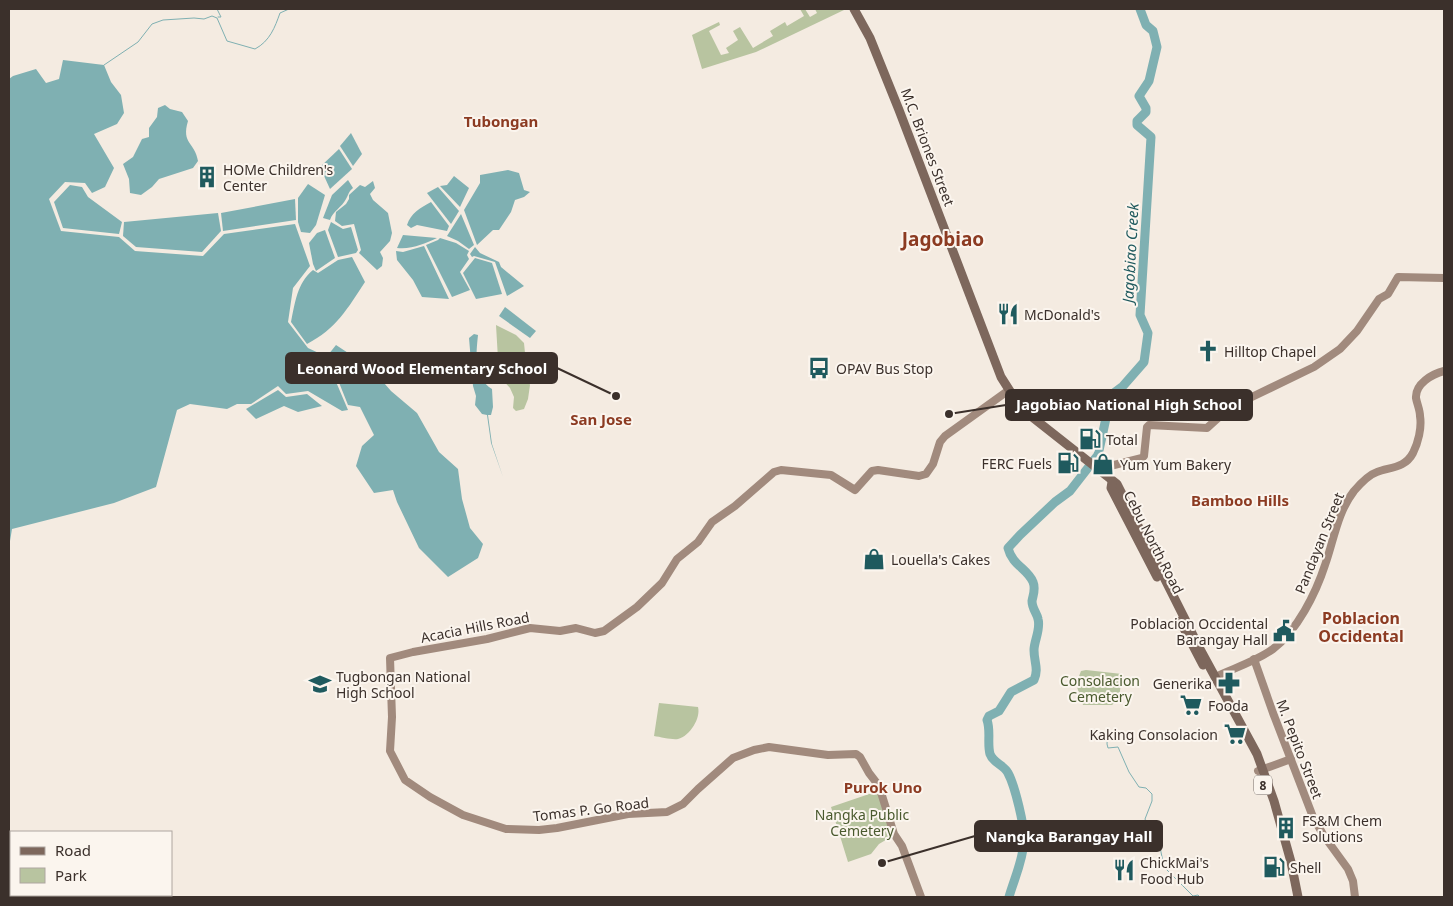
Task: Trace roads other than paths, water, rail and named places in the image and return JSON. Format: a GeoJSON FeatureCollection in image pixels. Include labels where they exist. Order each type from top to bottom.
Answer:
{"type":"FeatureCollection","features":[{"type":"Feature","properties":{"kind":"main road","name":"M.C. Briones Street"},"geometry":{"type":"LineString","coordinates":[[854,9],[870,38],[900,110],[995,364],[1009,390],[1027,413],[1094,465],[1112,482]]}},
{"type":"Feature","properties":{"kind":"main road","name":"Cebu North Road"},"geometry":{"type":"LineString","coordinates":[[1260,770],[1194,650],[1113,491],[1112,482],[1117,484],[1215,677],[1251,742],[1260,770],[1298,897]]}},
{"type":"Feature","properties":{"kind":"main road","name":"Cebu North Road"},"geometry":{"type":"LineString","coordinates":[[1288,863],[1292,897]]}},
{"type":"Feature","properties":{"kind":"street"},"geometry":{"type":"LineString","coordinates":[[1094,465],[1144,456],[1147,427],[1153,424],[1207,428],[1229,408],[1314,367],[1340,349],[1357,331],[1379,299],[1388,294],[1398,277],[1444,278]]}},
{"type":"Feature","properties":{"kind":"street","name":"Pandayan Street"},"geometry":{"type":"LineString","coordinates":[[1215,677],[1272,650],[1297,623],[1325,565],[1332,539],[1345,507],[1357,488],[1368,477],[1377,472],[1402,465],[1408,460],[1417,442],[1420,428],[1416,396],[1418,388],[1422,383],[1444,371]]}},
{"type":"Feature","properties":{"kind":"street","name":"Acacia Hills Road"},"geometry":{"type":"LineString","coordinates":[[390,658],[487,639],[530,628],[560,631],[576,628],[595,633],[604,631],[637,607],[662,583],[677,559],[698,542],[712,522],[735,506],[774,472],[781,470],[831,475],[855,490],[872,471],[878,470],[919,476],[926,474],[933,464],[940,442],[945,436],[1009,390]]}},
{"type":"Feature","properties":{"kind":"street","name":"Tomas P. Go Road"},"geometry":{"type":"LineString","coordinates":[[390,658],[392,717],[390,751],[405,780],[430,797],[463,815],[506,829],[557,828],[628,814],[667,812],[683,804],[733,758],[754,750],[769,747],[835,756],[856,754],[879,786],[894,834],[902,846],[921,897]]}},
{"type":"Feature","properties":{"kind":"street","name":"M. Pepito Street"},"geometry":{"type":"LineString","coordinates":[[1254,659],[1313,817],[1351,874],[1355,897]]}},
{"type":"Feature","properties":{"kind":"street"},"geometry":{"type":"LineString","coordinates":[[1260,770],[1291,759]]}},
{"type":"Feature","properties":{"kind":"water"},"geometry":{"type":"Polygon","coordinates":[[[63,60],[104,65],[111,82],[121,95],[124,113],[117,124],[94,134],[114,168],[105,187],[92,193],[85,183],[65,182],[49,199],[61,231],[119,237],[135,251],[203,256],[224,234],[295,224],[310,266],[293,288],[288,322],[308,348],[325,356],[348,410],[342,411],[308,391],[286,394],[278,386],[251,404],[237,404],[227,409],[190,404],[177,410],[156,487],[114,503],[12,529],[9,547],[9,79],[36,69],[46,83],[59,79],[63,60]]]}},
{"type":"Feature","properties":{"kind":"water"},"geometry":{"type":"Polygon","coordinates":[[[165,105],[170,109],[182,112],[188,121],[186,129],[187,139],[198,161],[193,168],[159,179],[141,195],[130,193],[129,179],[123,164],[133,157],[142,139],[149,137],[149,128],[157,117],[158,108],[165,105]]]}},
{"type":"Feature","properties":{"kind":"water"},"geometry":{"type":"Polygon","coordinates":[[[351,133],[362,154],[353,166],[340,146],[351,133]]]}},
{"type":"Feature","properties":{"kind":"water"},"geometry":{"type":"Polygon","coordinates":[[[339,149],[352,169],[330,189],[320,167],[339,149]]]}},
{"type":"Feature","properties":{"kind":"water"},"geometry":{"type":"Polygon","coordinates":[[[508,170],[519,173],[524,190],[530,192],[524,197],[515,200],[511,212],[499,230],[493,230],[477,245],[464,210],[480,183],[480,175],[508,170]]]}},
{"type":"Feature","properties":{"kind":"water"},"geometry":{"type":"Polygon","coordinates":[[[454,176],[469,188],[460,207],[440,186],[447,185],[454,176]]]}},
{"type":"Feature","properties":{"kind":"water"},"geometry":{"type":"Polygon","coordinates":[[[348,180],[353,188],[344,202],[330,220],[323,218],[332,195],[348,180]]]}},
{"type":"Feature","properties":{"kind":"water"},"geometry":{"type":"Polygon","coordinates":[[[373,181],[375,188],[370,194],[373,200],[388,213],[392,233],[390,241],[380,252],[383,258],[382,266],[377,270],[359,253],[361,250],[354,224],[342,226],[335,221],[336,212],[346,204],[349,195],[360,185],[365,187],[373,181]]]}},
{"type":"Feature","properties":{"kind":"water"},"geometry":{"type":"Polygon","coordinates":[[[308,184],[325,195],[316,225],[310,233],[301,232],[298,222],[298,198],[308,184]]]}},
{"type":"Feature","properties":{"kind":"water"},"geometry":{"type":"Polygon","coordinates":[[[70,185],[82,187],[88,197],[122,222],[119,234],[63,228],[54,202],[70,185]]]}},
{"type":"Feature","properties":{"kind":"water"},"geometry":{"type":"Polygon","coordinates":[[[438,187],[459,211],[451,224],[427,193],[438,187]]]}},
{"type":"Feature","properties":{"kind":"water"},"geometry":{"type":"Polygon","coordinates":[[[295,199],[296,220],[223,231],[221,213],[295,199]]]}},
{"type":"Feature","properties":{"kind":"water"},"geometry":{"type":"Polygon","coordinates":[[[431,202],[449,226],[447,231],[417,225],[411,228],[407,225],[413,214],[431,202]]]}},
{"type":"Feature","properties":{"kind":"water"},"geometry":{"type":"Polygon","coordinates":[[[218,213],[221,231],[202,252],[136,247],[123,236],[124,222],[218,213]]]}},
{"type":"Feature","properties":{"kind":"water"},"geometry":{"type":"Polygon","coordinates":[[[461,214],[474,245],[469,249],[447,236],[461,214]]]}},
{"type":"Feature","properties":{"kind":"water"},"geometry":{"type":"Polygon","coordinates":[[[331,222],[343,229],[351,227],[358,250],[356,253],[338,257],[328,230],[331,222]]]}},
{"type":"Feature","properties":{"kind":"water"},"geometry":{"type":"Polygon","coordinates":[[[325,230],[335,258],[316,271],[309,243],[317,233],[325,230]]]}},
{"type":"Feature","properties":{"kind":"water"},"geometry":{"type":"Polygon","coordinates":[[[403,235],[437,238],[413,247],[397,248],[403,235]]]}},
{"type":"Feature","properties":{"kind":"water"},"geometry":{"type":"Polygon","coordinates":[[[440,238],[456,243],[469,251],[467,255],[469,259],[460,272],[470,290],[452,297],[426,245],[440,238]]]}},
{"type":"Feature","properties":{"kind":"water"},"geometry":{"type":"Polygon","coordinates":[[[424,246],[449,299],[422,297],[413,280],[397,260],[396,251],[403,252],[424,246]]]}},
{"type":"Feature","properties":{"kind":"water"},"geometry":{"type":"Polygon","coordinates":[[[475,247],[480,253],[499,262],[501,267],[524,286],[507,296],[495,262],[472,257],[470,254],[475,247]]]}},
{"type":"Feature","properties":{"kind":"water"},"geometry":{"type":"Polygon","coordinates":[[[352,257],[365,282],[334,325],[307,344],[291,322],[303,281],[313,270],[318,273],[338,260],[352,257]]]}},
{"type":"Feature","properties":{"kind":"water"},"geometry":{"type":"Polygon","coordinates":[[[475,258],[492,263],[502,294],[476,299],[463,273],[475,258]]]}},
{"type":"Feature","properties":{"kind":"water"},"geometry":{"type":"Polygon","coordinates":[[[505,307],[536,331],[530,338],[499,316],[505,307]]]}},
{"type":"Feature","properties":{"kind":"water"},"geometry":{"type":"Polygon","coordinates":[[[474,334],[478,335],[477,365],[479,372],[486,384],[492,389],[493,407],[491,415],[488,415],[492,444],[503,477],[491,443],[487,415],[482,414],[475,405],[476,396],[473,386],[469,338],[474,334]]]}},
{"type":"Feature","properties":{"kind":"water"},"geometry":{"type":"Polygon","coordinates":[[[336,345],[371,368],[391,391],[417,413],[439,452],[458,469],[462,499],[470,528],[483,544],[478,558],[448,577],[419,548],[393,490],[374,493],[356,466],[362,446],[374,435],[360,407],[348,405],[328,355],[336,345]]]}},
{"type":"Feature","properties":{"kind":"water"},"geometry":{"type":"Polygon","coordinates":[[[278,390],[286,397],[307,394],[322,406],[298,412],[284,406],[256,419],[246,409],[278,390]]]}},
{"type":"Feature","properties":{"kind":"waterway"},"geometry":{"type":"LineString","coordinates":[[217,9],[221,17],[218,17]]}},
{"type":"Feature","properties":{"kind":"waterway"},"geometry":{"type":"LineString","coordinates":[[104,65],[138,42],[152,24],[163,20],[204,19],[212,16],[217,18],[227,41],[255,49],[268,38],[280,13],[289,9]]}},
{"type":"Feature","properties":{"kind":"waterway","name":"Jagobiao Creek"},"geometry":{"type":"LineString","coordinates":[[1009,897],[1022,856],[1023,826],[1011,779],[1004,768],[991,757],[987,720],[989,716],[999,711],[1011,692],[1034,680],[1036,669],[1034,650],[1039,623],[1032,604],[1033,582],[1013,559],[1008,548],[1055,502],[1070,491],[1098,455],[1111,395],[1123,386],[1144,362],[1148,333],[1140,315],[1151,137],[1137,125],[1137,121],[1146,112],[1146,108],[1139,96],[1149,81],[1157,47],[1153,31],[1146,25],[1140,9]]}},
{"type":"Feature","properties":{"kind":"waterway"},"geometry":{"type":"LineString","coordinates":[[1108,728],[1108,748],[1118,747],[1129,772],[1139,787],[1146,788],[1152,794],[1152,801],[1145,819],[1149,831],[1157,832],[1164,867],[1193,896],[1198,895],[1200,897]]}},
{"type":"Feature","properties":{"kind":"place","name":"HOMe Children's Center"},"geometry":{"type":"Point","coordinates":[207,177]}},
{"type":"Feature","properties":{"kind":"place","name":"McDonald's"},"geometry":{"type":"Point","coordinates":[1008,314]}},
{"type":"Feature","properties":{"kind":"place","name":"Hilltop Chapel"},"geometry":{"type":"Point","coordinates":[1208,351]}},
{"type":"Feature","properties":{"kind":"place","name":"OPAV Bus Stop"},"geometry":{"type":"Point","coordinates":[819,368]}},
{"type":"Feature","properties":{"kind":"place","name":"Leonard Wood Elementary School"},"geometry":{"type":"Point","coordinates":[616,396]}},
{"type":"Feature","properties":{"kind":"place","name":"Jagobiao National High School"},"geometry":{"type":"Point","coordinates":[949,414]}},
{"type":"Feature","properties":{"kind":"place","name":"Total"},"geometry":{"type":"Point","coordinates":[1090,439]}},
{"type":"Feature","properties":{"kind":"place","name":"FERC Fuels"},"geometry":{"type":"Point","coordinates":[1068,463]}},
{"type":"Feature","properties":{"kind":"place","name":"Yum Yum Bakery"},"geometry":{"type":"Point","coordinates":[1103,464]}},
{"type":"Feature","properties":{"kind":"place","name":"Louella's Cakes"},"geometry":{"type":"Point","coordinates":[874,559]}},
{"type":"Feature","properties":{"kind":"place","name":"Poblacion Occidental Barangay Hall"},"geometry":{"type":"Point","coordinates":[1284,631]}},
{"type":"Feature","properties":{"kind":"place","name":"Generika"},"geometry":{"type":"Point","coordinates":[1229,683]}},
{"type":"Feature","properties":{"kind":"place","name":"Tugbongan National High School"},"geometry":{"type":"Point","coordinates":[320,684]}},
{"type":"Feature","properties":{"kind":"place","name":"Fooda"},"geometry":{"type":"Point","coordinates":[1191,705]}},
{"type":"Feature","properties":{"kind":"place","name":"Kaking Consolacion"},"geometry":{"type":"Point","coordinates":[1235,734]}},
{"type":"Feature","properties":{"kind":"place","name":"FS&M Chem Solutions"},"geometry":{"type":"Point","coordinates":[1286,828]}},
{"type":"Feature","properties":{"kind":"place","name":"Nangka Barangay Hall"},"geometry":{"type":"Point","coordinates":[882,863]}},
{"type":"Feature","properties":{"kind":"place","name":"Shell"},"geometry":{"type":"Point","coordinates":[1274,867]}},
{"type":"Feature","properties":{"kind":"place","name":"ChickMai's Food Hub"},"geometry":{"type":"Point","coordinates":[1124,870]}},
{"type":"Feature","properties":{"kind":"district","name":"Tubongan"},"geometry":{"type":"Point","coordinates":[501,121]}},
{"type":"Feature","properties":{"kind":"district","name":"Jagobiao"},"geometry":{"type":"Point","coordinates":[943,239]}},
{"type":"Feature","properties":{"kind":"district","name":"San Jose"},"geometry":{"type":"Point","coordinates":[601,419]}},
{"type":"Feature","properties":{"kind":"district","name":"Bamboo Hills"},"geometry":{"type":"Point","coordinates":[1240,500]}},
{"type":"Feature","properties":{"kind":"district","name":"Poblacion Occidental"},"geometry":{"type":"Point","coordinates":[1361,627]}},
{"type":"Feature","properties":{"kind":"district","name":"Purok Uno"},"geometry":{"type":"Point","coordinates":[883,787]}},
{"type":"Feature","properties":{"kind":"park label","name":"Consolacion Cemetery"},"geometry":{"type":"Point","coordinates":[1100,688]}},
{"type":"Feature","properties":{"kind":"park label","name":"Nangka Public Cemetery"},"geometry":{"type":"Point","coordinates":[862,822]}}]}
